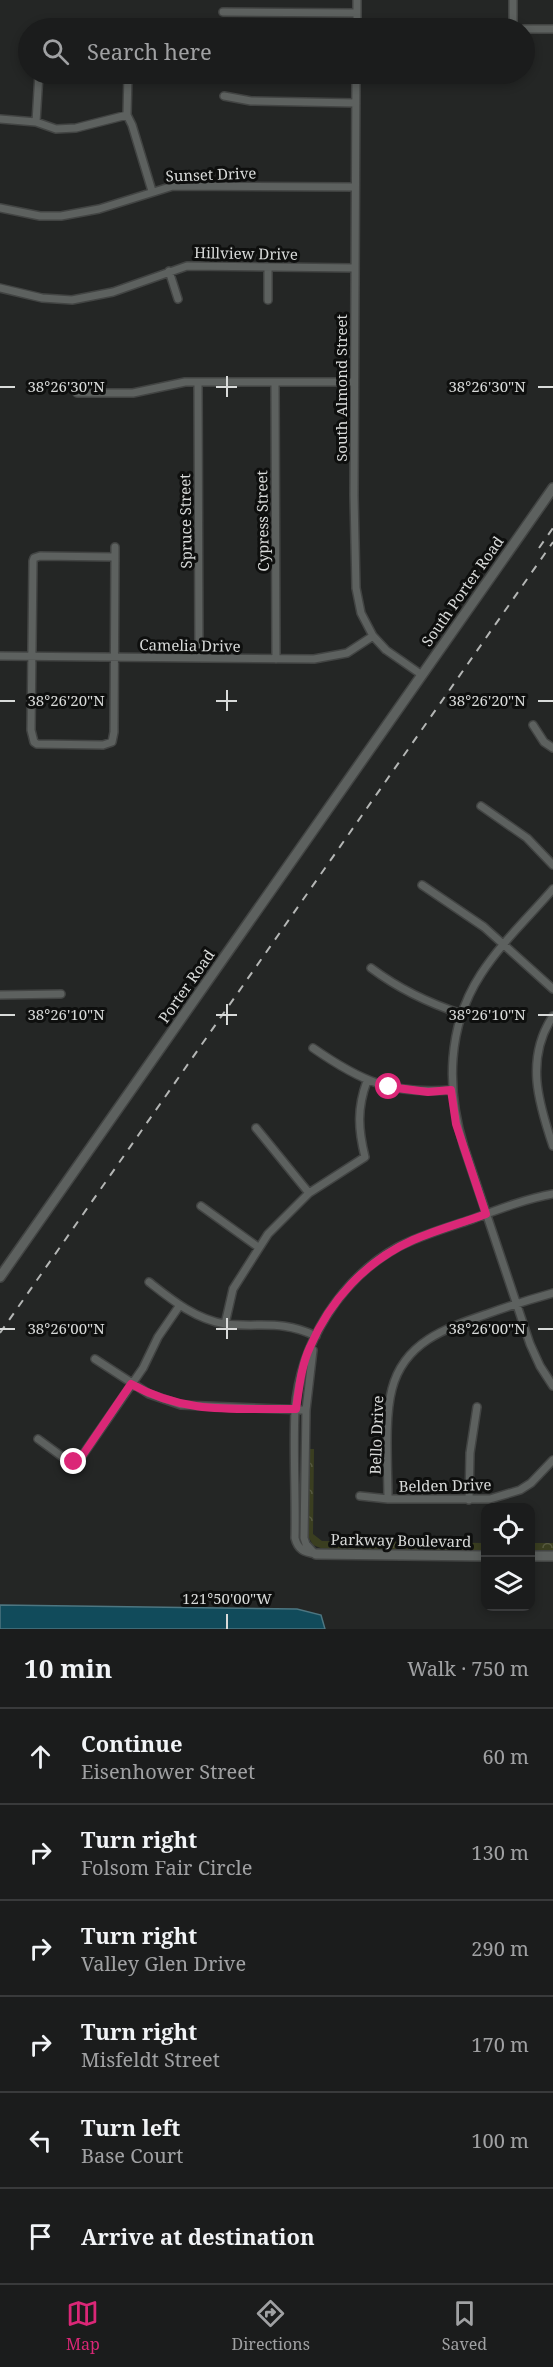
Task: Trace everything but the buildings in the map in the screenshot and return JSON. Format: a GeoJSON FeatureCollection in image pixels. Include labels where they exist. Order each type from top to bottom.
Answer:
{"type":"FeatureCollection","features":[{"type":"Feature","properties":{"kind":"street"},"geometry":{"type":"LineString","coordinates":[[357,0],[357,18]]}},
{"type":"Feature","properties":{"kind":"street"},"geometry":{"type":"LineString","coordinates":[[513,0],[513,18]]}},
{"type":"Feature","properties":{"kind":"street"},"geometry":{"type":"LineString","coordinates":[[224,12],[357,13]]}},
{"type":"Feature","properties":{"kind":"street"},"geometry":{"type":"LineString","coordinates":[[535,29],[553,29]]}},
{"type":"Feature","properties":{"kind":"street"},"geometry":{"type":"LineString","coordinates":[[36,122],[38,84]]}},
{"type":"Feature","properties":{"kind":"street"},"geometry":{"type":"LineString","coordinates":[[128,84],[127,115],[152,191]]}},
{"type":"Feature","properties":{"kind":"street","name":"South Almond Street"},"geometry":{"type":"LineString","coordinates":[[356,84],[354,382],[356,588],[361,613],[373,636],[396,657],[422,675]]}},
{"type":"Feature","properties":{"kind":"street"},"geometry":{"type":"LineString","coordinates":[[224,96],[251,101],[356,103]]}},
{"type":"Feature","properties":{"kind":"street"},"geometry":{"type":"LineString","coordinates":[[0,119],[36,122],[56,129],[76,128],[127,115]]}},
{"type":"Feature","properties":{"kind":"street","name":"Sunset Drive"},"geometry":{"type":"LineString","coordinates":[[0,208],[40,216],[61,216],[99,209],[163,188],[186,185],[355,187]]}},
{"type":"Feature","properties":{"kind":"street","name":"Hillview Drive"},"geometry":{"type":"LineString","coordinates":[[0,288],[42,298],[72,300],[113,291],[187,266],[355,268]]}},
{"type":"Feature","properties":{"kind":"street"},"geometry":{"type":"LineString","coordinates":[[268,267],[268,300]]}},
{"type":"Feature","properties":{"kind":"street"},"geometry":{"type":"LineString","coordinates":[[169,271],[178,299]]}},
{"type":"Feature","properties":{"kind":"street"},"geometry":{"type":"LineString","coordinates":[[77,393],[134,393],[174,384],[198,382],[354,382]]}},
{"type":"Feature","properties":{"kind":"street","name":"Spruce Street"},"geometry":{"type":"LineString","coordinates":[[198,382],[199,658]]}},
{"type":"Feature","properties":{"kind":"street","name":"Cypress Street"},"geometry":{"type":"LineString","coordinates":[[275,383],[276,659]]}},
{"type":"Feature","properties":{"kind":"street","name":"South Porter Road"},"geometry":{"type":"LineString","coordinates":[[396,713],[553,488]]}},
{"type":"Feature","properties":{"kind":"street"},"geometry":{"type":"LineString","coordinates":[[115,548],[115,557],[115,658],[114,732],[112,742],[103,745],[44,745],[34,742],[31,736],[34,558],[46,556],[115,557]]}},
{"type":"Feature","properties":{"kind":"street","name":"Camelia Drive"},"geometry":{"type":"LineString","coordinates":[[0,656],[276,659],[336,656],[357,648],[373,636]]}},
{"type":"Feature","properties":{"kind":"street","name":"Porter Road"},"geometry":{"type":"LineString","coordinates":[[0,1277],[396,713]]}},
{"type":"Feature","properties":{"kind":"street"},"geometry":{"type":"LineString","coordinates":[[533,725],[544,742],[553,748]]}},
{"type":"Feature","properties":{"kind":"street"},"geometry":{"type":"LineString","coordinates":[[481,807],[527,838],[553,865]]}},
{"type":"Feature","properties":{"kind":"street"},"geometry":{"type":"LineString","coordinates":[[422,885],[484,927],[553,989]]}},
{"type":"Feature","properties":{"kind":"street"},"geometry":{"type":"LineString","coordinates":[[553,890],[481,974],[462,1014],[453,1052],[451,1090],[456,1124],[517,1304],[535,1355],[553,1386]]}},
{"type":"Feature","properties":{"kind":"street"},"geometry":{"type":"LineString","coordinates":[[371,968],[403,990],[440,1007],[462,1014]]}},
{"type":"Feature","properties":{"kind":"street"},"geometry":{"type":"LineString","coordinates":[[0,995],[61,994]]}},
{"type":"Feature","properties":{"kind":"street"},"geometry":{"type":"LineString","coordinates":[[553,1016],[539,1046],[536,1072],[538,1101],[553,1146]]}},
{"type":"Feature","properties":{"kind":"street"},"geometry":{"type":"LineString","coordinates":[[313,1048],[367,1081],[408,1091],[451,1090]]}},
{"type":"Feature","properties":{"kind":"street"},"geometry":{"type":"LineString","coordinates":[[225,1323],[233,1289],[258,1247],[285,1215],[309,1193],[365,1157],[358,1120],[361,1096],[367,1081]]}},
{"type":"Feature","properties":{"kind":"street"},"geometry":{"type":"LineString","coordinates":[[256,1128],[309,1193]]}},
{"type":"Feature","properties":{"kind":"street"},"geometry":{"type":"LineString","coordinates":[[315,1554],[301,1550],[295,1538],[296,1409],[305,1361],[315,1336],[332,1308],[348,1287],[383,1256],[414,1239],[553,1194]]}},
{"type":"Feature","properties":{"kind":"street"},"geometry":{"type":"LineString","coordinates":[[201,1206],[258,1247]]}},
{"type":"Feature","properties":{"kind":"street"},"geometry":{"type":"LineString","coordinates":[[149,1282],[180,1305],[211,1320],[225,1323],[281,1324],[302,1329],[315,1336]]}},
{"type":"Feature","properties":{"kind":"street","name":"Bello Drive"},"geometry":{"type":"LineString","coordinates":[[388,1499],[389,1410],[392,1388],[400,1367],[415,1349],[437,1333],[553,1293]]}},
{"type":"Feature","properties":{"kind":"street"},"geometry":{"type":"LineString","coordinates":[[38,1439],[74,1462],[82,1456],[143,1368],[158,1337],[180,1305]]}},
{"type":"Feature","properties":{"kind":"street"},"geometry":{"type":"LineString","coordinates":[[315,1336],[306,1410],[304,1538],[315,1554]]}},
{"type":"Feature","properties":{"kind":"street"},"geometry":{"type":"LineString","coordinates":[[94,1359],[149,1394],[182,1405],[306,1410]]}},
{"type":"Feature","properties":{"kind":"street"},"geometry":{"type":"LineString","coordinates":[[469,1500],[470,1453],[477,1407]]}},
{"type":"Feature","properties":{"kind":"street","name":"Belden Drive"},"geometry":{"type":"LineString","coordinates":[[360,1496],[388,1499],[490,1499],[513,1493],[552,1465]]}},
{"type":"Feature","properties":{"kind":"street","name":"Parkway Boulevard"},"geometry":{"type":"LineString","coordinates":[[315,1554],[481,1556]]}},
{"type":"Feature","properties":{"kind":"street"},"geometry":{"type":"LineString","coordinates":[[535,1556],[553,1557]]}},
{"type":"Feature","properties":{"kind":"green space"},"geometry":{"type":"Polygon","coordinates":[[[310,1449],[314,1449],[313,1534],[322,1541],[481,1543],[481,1551],[323,1549],[313,1545],[308,1536],[310,1449]]]}},
{"type":"Feature","properties":{"kind":"green space"},"geometry":{"type":"Polygon","coordinates":[[[535,1543],[553,1543],[553,1551],[535,1551],[535,1543]]]}},
{"type":"Feature","properties":{"kind":"water"},"geometry":{"type":"Polygon","coordinates":[[[0,1605],[297,1609],[321,1615],[325,1629],[0,1629],[0,1605]]]}},
{"type":"Feature","properties":{"kind":"railway"},"geometry":{"type":"LineString","coordinates":[[539,548],[553,528]]}},
{"type":"Feature","properties":{"kind":"railway"},"geometry":{"type":"LineString","coordinates":[[0,1333],[553,542]]}},
{"type":"Feature","properties":{"kind":"route"},"geometry":{"type":"LineString","coordinates":[[74,1462],[82,1456],[131,1384],[166,1401],[182,1405],[296,1409],[299,1385],[309,1348],[326,1317],[348,1287],[383,1256],[414,1239],[486,1214],[456,1124],[451,1090],[428,1092],[389,1087]]}}]}
